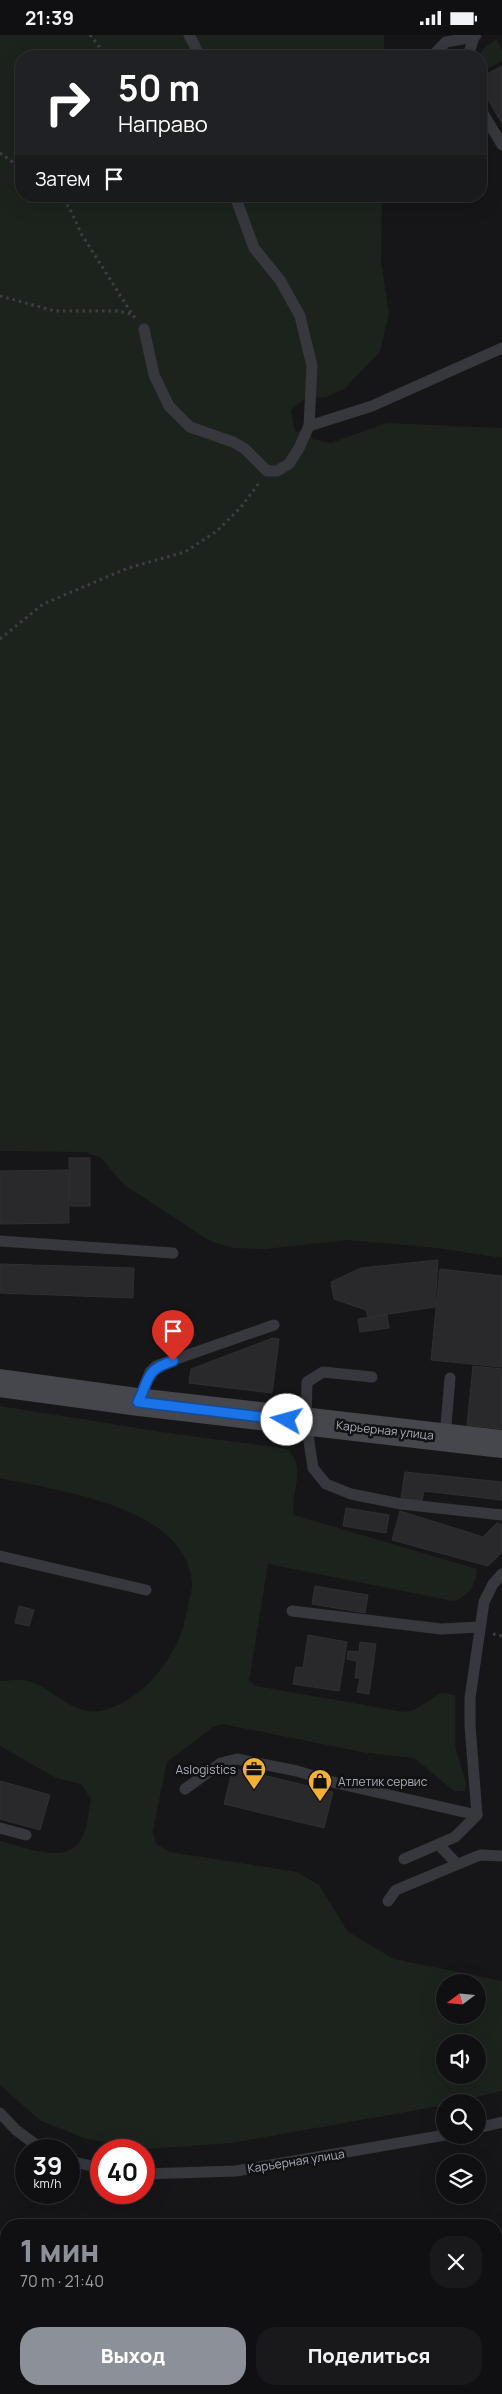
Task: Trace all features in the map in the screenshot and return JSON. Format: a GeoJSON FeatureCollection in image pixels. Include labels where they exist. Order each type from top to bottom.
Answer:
{"type":"FeatureCollection","features":[{"type":"Feature","properties":{"kind":"street","name":"Карьерная улица"},"geometry":{"type":"LineString","coordinates":[[0,1383],[138,1402],[306,1422],[442,1435],[502,1444]]}},
{"type":"Feature","properties":{"kind":"lane"},"geometry":{"type":"LineString","coordinates":[[189,35],[197,50]]}},
{"type":"Feature","properties":{"kind":"lane"},"geometry":{"type":"LineString","coordinates":[[438,50],[446,42],[475,36]]}},
{"type":"Feature","properties":{"kind":"lane"},"geometry":{"type":"LineString","coordinates":[[470,50],[475,36]]}},
{"type":"Feature","properties":{"kind":"lane"},"geometry":{"type":"LineString","coordinates":[[487,120],[502,145]]}},
{"type":"Feature","properties":{"kind":"lane"},"geometry":{"type":"LineString","coordinates":[[144,329],[154,375],[169,406],[190,427],[232,442],[245,449],[267,471],[277,471],[288,464],[309,426],[312,366],[300,316],[280,280],[254,249],[237,202]]}},
{"type":"Feature","properties":{"kind":"lane"},"geometry":{"type":"LineString","coordinates":[[309,426],[372,406],[502,348]]}},
{"type":"Feature","properties":{"kind":"lane"},"geometry":{"type":"LineString","coordinates":[[0,1241],[173,1253]]}},
{"type":"Feature","properties":{"kind":"lane"},"geometry":{"type":"LineString","coordinates":[[138,1402],[150,1372],[156,1366],[274,1325]]}},
{"type":"Feature","properties":{"kind":"lane"},"geometry":{"type":"LineString","coordinates":[[372,1377],[322,1373],[307,1382],[306,1422],[313,1468],[326,1485],[351,1494],[401,1504],[502,1515]]}},
{"type":"Feature","properties":{"kind":"lane"},"geometry":{"type":"LineString","coordinates":[[442,1435],[446,1425],[450,1378]]}},
{"type":"Feature","properties":{"kind":"lane"},"geometry":{"type":"LineString","coordinates":[[0,1556],[146,1590]]}},
{"type":"Feature","properties":{"kind":"lane"},"geometry":{"type":"LineString","coordinates":[[404,1859],[455,1837],[477,1815],[470,1725],[470,1698],[484,1602],[493,1584],[502,1574]]}},
{"type":"Feature","properties":{"kind":"lane"},"geometry":{"type":"LineString","coordinates":[[292,1611],[441,1629],[480,1627]]}},
{"type":"Feature","properties":{"kind":"lane"},"geometry":{"type":"LineString","coordinates":[[185,1789],[221,1763],[237,1759],[297,1771],[336,1783],[477,1815]]}},
{"type":"Feature","properties":{"kind":"lane"},"geometry":{"type":"LineString","coordinates":[[0,1828],[26,1835]]}},
{"type":"Feature","properties":{"kind":"lane"},"geometry":{"type":"LineString","coordinates":[[439,1845],[457,1864]]}},
{"type":"Feature","properties":{"kind":"lane"},"geometry":{"type":"LineString","coordinates":[[388,1901],[396,1890],[457,1864],[480,1855],[502,1856]]}},
{"type":"Feature","properties":{"kind":"lane"},"geometry":{"type":"LineString","coordinates":[[0,2113],[16,2130],[28,2139]]}},
{"type":"Feature","properties":{"kind":"lane"},"geometry":{"type":"LineString","coordinates":[[486,2126],[502,2123]]}},
{"type":"Feature","properties":{"kind":"lane","name":"Карьерная улица"},"geometry":{"type":"LineString","coordinates":[[155,2174],[236,2171],[436,2137]]}},
{"type":"Feature","properties":{"kind":"path"},"geometry":{"type":"LineString","coordinates":[[90,35],[102,50]]}},
{"type":"Feature","properties":{"kind":"path"},"geometry":{"type":"LineString","coordinates":[[0,153],[15,164]]}},
{"type":"Feature","properties":{"kind":"path"},"geometry":{"type":"LineString","coordinates":[[64,202],[70,207],[82,235],[132,314],[144,329]]}},
{"type":"Feature","properties":{"kind":"path"},"geometry":{"type":"LineString","coordinates":[[0,296],[55,311],[116,311],[132,314]]}},
{"type":"Feature","properties":{"kind":"path"},"geometry":{"type":"LineString","coordinates":[[0,639],[43,604],[128,568],[185,552],[217,531],[241,507],[267,471]]}},
{"type":"Feature","properties":{"kind":"shaded area"},"geometry":{"type":"Polygon","coordinates":[[[0,35],[384,35],[384,50],[15,50],[15,202],[382,202],[381,261],[389,313],[380,352],[344,389],[326,397],[304,399],[291,410],[295,433],[309,426],[312,439],[331,443],[387,423],[502,428],[502,1258],[437,1248],[348,1240],[265,1249],[234,1248],[212,1242],[124,1185],[101,1158],[85,1152],[0,1151],[0,35]]]}},
{"type":"Feature","properties":{"kind":"shaded area"},"geometry":{"type":"Polygon","coordinates":[[[497,39],[502,50],[502,61],[487,69],[487,50],[483,50],[497,39]]]}},
{"type":"Feature","properties":{"kind":"shaded area"},"geometry":{"type":"Polygon","coordinates":[[[0,1406],[162,1432],[288,1449],[297,1469],[297,1482],[293,1502],[294,1515],[477,1569],[471,1589],[463,1597],[453,1601],[268,1564],[249,1681],[256,1686],[404,1712],[414,1710],[441,1693],[455,1695],[455,1746],[466,1783],[465,1791],[454,1791],[414,1758],[367,1753],[223,1724],[213,1727],[167,1762],[153,1830],[156,1844],[170,1852],[297,1872],[319,1885],[348,1932],[394,1959],[468,1974],[436,1974],[436,2024],[486,2024],[486,1978],[502,1981],[502,2091],[486,2095],[436,2094],[436,2107],[231,2143],[155,2148],[155,2139],[90,2140],[41,2121],[0,2085],[0,1841],[46,1853],[58,1853],[69,1850],[78,1844],[84,1834],[91,1799],[81,1784],[56,1778],[0,1746],[0,1681],[23,1680],[34,1683],[82,1710],[105,1710],[117,1706],[148,1684],[157,1675],[171,1654],[182,1630],[192,1590],[185,1558],[168,1536],[145,1520],[116,1507],[54,1489],[0,1478],[0,1406]]]}},
{"type":"Feature","properties":{"kind":"building"},"geometry":{"type":"Polygon","coordinates":[[[502,66],[502,124],[487,98],[487,74],[502,66]]]}},
{"type":"Feature","properties":{"kind":"building"},"geometry":{"type":"Polygon","coordinates":[[[69,1158],[90,1158],[90,1206],[70,1206],[69,1158]]]}},
{"type":"Feature","properties":{"kind":"building"},"geometry":{"type":"Polygon","coordinates":[[[68,1170],[69,1223],[0,1224],[0,1171],[68,1170]]]}},
{"type":"Feature","properties":{"kind":"building"},"geometry":{"type":"Polygon","coordinates":[[[438,1260],[435,1307],[368,1317],[366,1310],[334,1299],[331,1282],[361,1268],[438,1260]]]}},
{"type":"Feature","properties":{"kind":"building"},"geometry":{"type":"Polygon","coordinates":[[[0,1264],[134,1268],[133,1298],[0,1293],[0,1264]]]}},
{"type":"Feature","properties":{"kind":"building"},"geometry":{"type":"Polygon","coordinates":[[[440,1269],[502,1276],[502,1367],[431,1360],[440,1269]]]}},
{"type":"Feature","properties":{"kind":"building"},"geometry":{"type":"Polygon","coordinates":[[[387,1315],[389,1328],[360,1332],[358,1319],[387,1315]]]}},
{"type":"Feature","properties":{"kind":"building"},"geometry":{"type":"Polygon","coordinates":[[[273,1338],[279,1339],[272,1393],[189,1383],[191,1369],[273,1338]]]}},
{"type":"Feature","properties":{"kind":"building"},"geometry":{"type":"Polygon","coordinates":[[[473,1366],[502,1369],[502,1429],[467,1425],[473,1366]]]}},
{"type":"Feature","properties":{"kind":"building"},"geometry":{"type":"Polygon","coordinates":[[[405,1472],[502,1482],[502,1500],[424,1491],[422,1501],[401,1499],[405,1472]]]}},
{"type":"Feature","properties":{"kind":"building"},"geometry":{"type":"Polygon","coordinates":[[[346,1508],[389,1515],[386,1533],[343,1526],[346,1508]]]}},
{"type":"Feature","properties":{"kind":"building"},"geometry":{"type":"Polygon","coordinates":[[[400,1511],[483,1537],[497,1523],[502,1525],[502,1552],[488,1566],[392,1540],[400,1511]]]}},
{"type":"Feature","properties":{"kind":"building"},"geometry":{"type":"Polygon","coordinates":[[[315,1586],[368,1595],[365,1613],[312,1604],[315,1586]]]}},
{"type":"Feature","properties":{"kind":"building"},"geometry":{"type":"Polygon","coordinates":[[[19,1606],[34,1610],[29,1626],[15,1623],[19,1606]]]}},
{"type":"Feature","properties":{"kind":"building"},"geometry":{"type":"Polygon","coordinates":[[[308,1635],[347,1642],[339,1691],[293,1684],[296,1667],[303,1668],[308,1635]]]}},
{"type":"Feature","properties":{"kind":"building"},"geometry":{"type":"Polygon","coordinates":[[[360,1642],[376,1644],[369,1694],[357,1692],[360,1678],[355,1678],[357,1661],[347,1659],[348,1651],[359,1652],[360,1642]]]}},
{"type":"Feature","properties":{"kind":"building"},"geometry":{"type":"Polygon","coordinates":[[[233,1768],[333,1792],[324,1828],[224,1804],[233,1768]]]}},
{"type":"Feature","properties":{"kind":"building"},"geometry":{"type":"Polygon","coordinates":[[[0,1781],[50,1795],[40,1830],[0,1819],[0,1781]]]}},
{"type":"Feature","properties":{"kind":"place","name":"Aslogistics"},"geometry":{"type":"Point","coordinates":[254,1790]}},
{"type":"Feature","properties":{"kind":"place","name":"Атлетик сервис"},"geometry":{"type":"Point","coordinates":[320,1802]}},
{"type":"Feature","properties":{"kind":"route"},"geometry":{"type":"LineString","coordinates":[[173,1361],[156,1366],[150,1372],[147,1384],[138,1402],[287,1420]]}}]}
